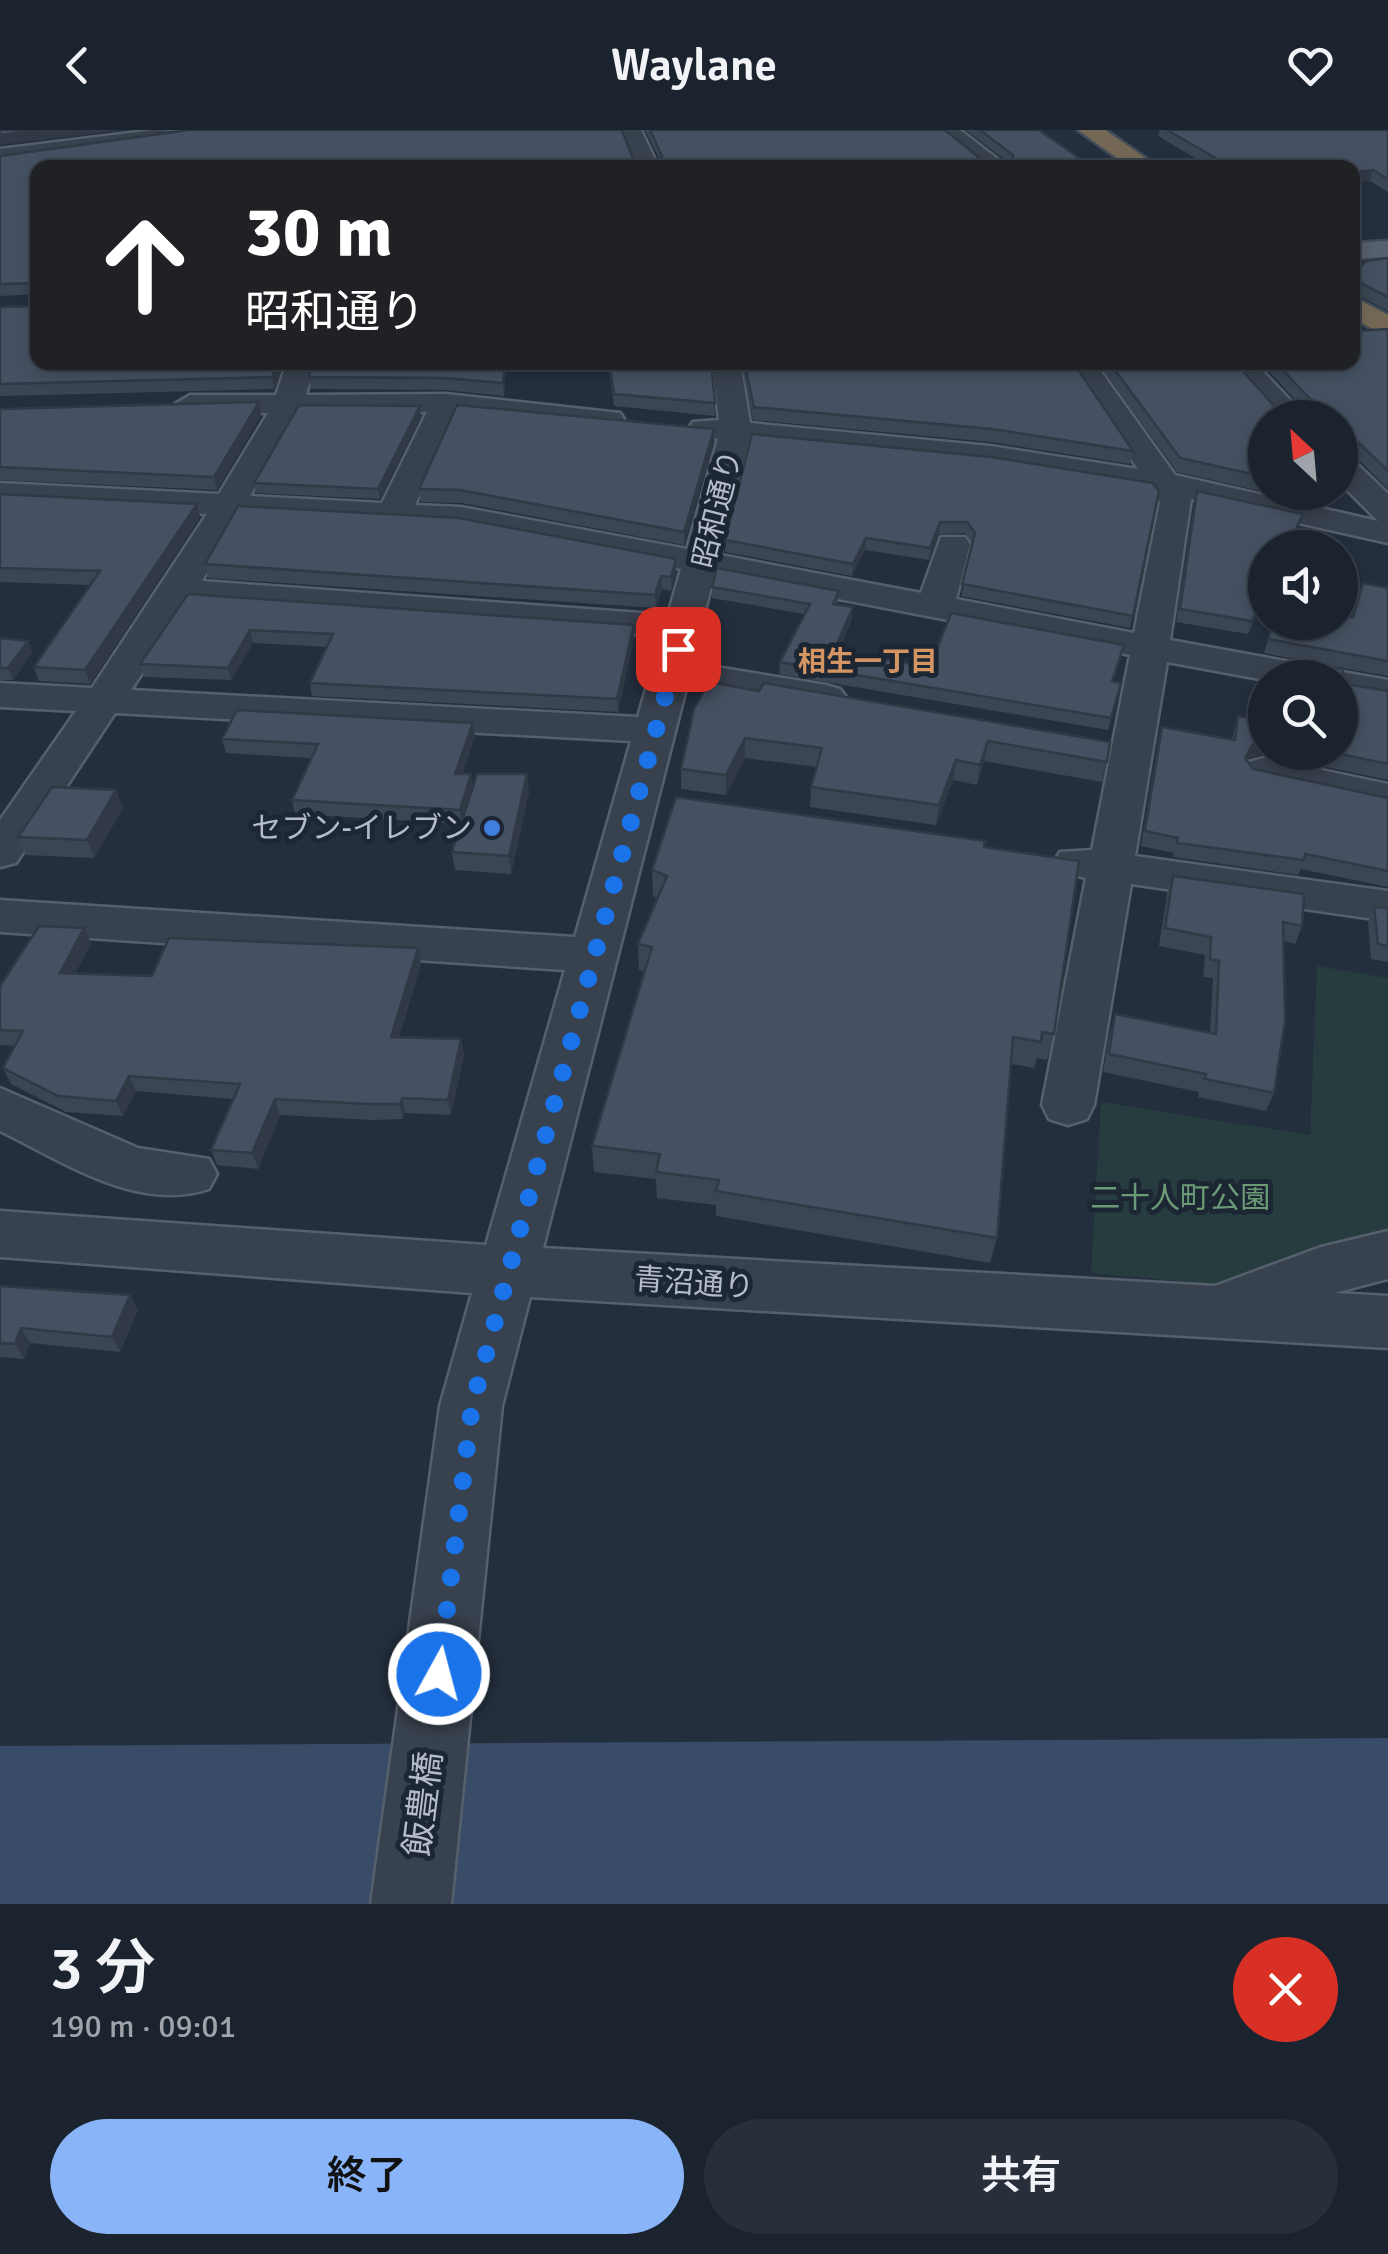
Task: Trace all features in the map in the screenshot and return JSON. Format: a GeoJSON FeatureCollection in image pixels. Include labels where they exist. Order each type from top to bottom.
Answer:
{"type":"FeatureCollection","features":[{"type":"Feature","properties":{"kind":"highway"},"geometry":{"type":"LineString","coordinates":[[1078,134],[1106,160]]}},
{"type":"Feature","properties":{"kind":"highway"},"geometry":{"type":"LineString","coordinates":[[1078,134],[1132,160]]}},
{"type":"Feature","properties":{"kind":"highway"},"geometry":{"type":"LineString","coordinates":[[1360,310],[1388,329]]}},
{"type":"Feature","properties":{"kind":"main road"},"geometry":{"type":"LineString","coordinates":[[1360,251],[1388,250]]}},
{"type":"Feature","properties":{"kind":"street"},"geometry":{"type":"LineString","coordinates":[[631,130],[644,160]]}},
{"type":"Feature","properties":{"kind":"street"},"geometry":{"type":"LineString","coordinates":[[946,130],[987,160]]}},
{"type":"Feature","properties":{"kind":"street"},"geometry":{"type":"LineString","coordinates":[[0,156],[189,139]]}},
{"type":"Feature","properties":{"kind":"street"},"geometry":{"type":"LineString","coordinates":[[1360,331],[1388,329]]}},
{"type":"Feature","properties":{"kind":"street"},"geometry":{"type":"LineString","coordinates":[[0,853],[179,590],[289,402],[299,370]]}},
{"type":"Feature","properties":{"kind":"street","name":"昭和通り"},"geometry":{"type":"LineString","coordinates":[[472,1406],[593,955],[654,803],[654,730],[704,563],[736,432],[727,370]]}},
{"type":"Feature","properties":{"kind":"street"},"geometry":{"type":"LineString","coordinates":[[1068,1105],[1108,866],[1110,747],[1150,646],[1156,596],[1177,502],[1085,370]]}},
{"type":"Feature","properties":{"kind":"street"},"geometry":{"type":"LineString","coordinates":[[1246,370],[1275,400]]}},
{"type":"Feature","properties":{"kind":"street"},"geometry":{"type":"LineString","coordinates":[[395,511],[446,403]]}},
{"type":"Feature","properties":{"kind":"street"},"geometry":{"type":"LineString","coordinates":[[154,405],[446,403],[640,422]]}},
{"type":"Feature","properties":{"kind":"street"},"geometry":{"type":"LineString","coordinates":[[678,426],[990,455],[1166,483],[1388,533]]}},
{"type":"Feature","properties":{"kind":"street"},"geometry":{"type":"LineString","coordinates":[[1358,483],[1388,514]]}},
{"type":"Feature","properties":{"kind":"street"},"geometry":{"type":"LineString","coordinates":[[0,493],[395,511],[517,524],[1248,665]]}},
{"type":"Feature","properties":{"kind":"street"},"geometry":{"type":"LineString","coordinates":[[936,605],[954,544]]}},
{"type":"Feature","properties":{"kind":"street"},"geometry":{"type":"LineString","coordinates":[[179,590],[684,627]]}},
{"type":"Feature","properties":{"kind":"street"},"geometry":{"type":"LineString","coordinates":[[673,671],[863,704]]}},
{"type":"Feature","properties":{"kind":"street"},"geometry":{"type":"LineString","coordinates":[[1358,686],[1388,692]]}},
{"type":"Feature","properties":{"kind":"street"},"geometry":{"type":"LineString","coordinates":[[0,696],[654,730]]}},
{"type":"Feature","properties":{"kind":"street"},"geometry":{"type":"LineString","coordinates":[[1264,771],[1388,797]]}},
{"type":"Feature","properties":{"kind":"street"},"geometry":{"type":"LineString","coordinates":[[1030,855],[1388,906]]}},
{"type":"Feature","properties":{"kind":"street"},"geometry":{"type":"LineString","coordinates":[[0,916],[593,955]]}},
{"type":"Feature","properties":{"kind":"street"},"geometry":{"type":"LineString","coordinates":[[0,1108],[131,1170],[189,1174]]}},
{"type":"Feature","properties":{"kind":"street","name":"青沼通り"},"geometry":{"type":"LineString","coordinates":[[0,1234],[510,1271],[1388,1322]]}},
{"type":"Feature","properties":{"kind":"street"},"geometry":{"type":"LineString","coordinates":[[1213,1313],[1322,1272],[1388,1255]]}},
{"type":"Feature","properties":{"kind":"street","name":"飯豊橋"},"geometry":{"type":"LineString","coordinates":[[411,1904],[472,1406]]}},
{"type":"Feature","properties":{"kind":"green space","name":"二十人町公園"},"geometry":{"type":"Polygon","coordinates":[[[1317,966],[1388,978],[1388,1255],[1245,1287],[1091,1273],[1101,1102],[1310,1135],[1317,966]]]}},
{"type":"Feature","properties":{"kind":"water"},"geometry":{"type":"Polygon","coordinates":[[[1388,1738],[1388,1904],[0,1904],[0,1746],[1388,1738]]]}},
{"type":"Feature","properties":{"kind":"building"},"geometry":{"type":"Polygon","coordinates":[[[0,130],[39,130],[0,135],[0,130]]]}},
{"type":"Feature","properties":{"kind":"building"},"geometry":{"type":"Polygon","coordinates":[[[189,130],[622,130],[633,159],[661,160],[30,160],[30,283],[0,284],[0,156],[189,130]]]}},
{"type":"Feature","properties":{"kind":"building"},"geometry":{"type":"Polygon","coordinates":[[[650,130],[945,130],[982,160],[661,160],[650,130]]]}},
{"type":"Feature","properties":{"kind":"building"},"geometry":{"type":"Polygon","coordinates":[[[980,130],[1039,130],[1082,160],[1013,160],[1013,155],[980,130]]]}},
{"type":"Feature","properties":{"kind":"building"},"geometry":{"type":"Polygon","coordinates":[[[1167,130],[1388,130],[1388,179],[1373,170],[1360,171],[1360,160],[1219,160],[1167,130]]]}},
{"type":"Feature","properties":{"kind":"building"},"geometry":{"type":"Polygon","coordinates":[[[1388,258],[1388,297],[1360,283],[1360,267],[1366,261],[1388,258]]]}},
{"type":"Feature","properties":{"kind":"building"},"geometry":{"type":"Polygon","coordinates":[[[30,306],[30,370],[275,370],[272,377],[0,384],[0,307],[30,306]]]}},
{"type":"Feature","properties":{"kind":"building"},"geometry":{"type":"Polygon","coordinates":[[[1388,329],[1388,471],[1358,442],[1358,400],[1311,400],[1283,370],[1360,370],[1360,331],[1388,329]]]}},
{"type":"Feature","properties":{"kind":"building"},"geometry":{"type":"Polygon","coordinates":[[[310,370],[504,370],[503,383],[444,378],[309,377],[310,370]]]}},
{"type":"Feature","properties":{"kind":"building"},"geometry":{"type":"Polygon","coordinates":[[[610,370],[712,370],[715,403],[614,394],[610,370]]]}},
{"type":"Feature","properties":{"kind":"building"},"geometry":{"type":"Polygon","coordinates":[[[746,370],[1078,370],[1133,451],[992,429],[754,407],[746,370]]]}},
{"type":"Feature","properties":{"kind":"building"},"geometry":{"type":"Polygon","coordinates":[[[1115,370],[1242,370],[1269,400],[1248,400],[1248,473],[1180,458],[1115,370]]]}},
{"type":"Feature","properties":{"kind":"building"},"geometry":{"type":"Polygon","coordinates":[[[259,402],[214,477],[0,467],[0,409],[259,402]]]}},
{"type":"Feature","properties":{"kind":"building"},"geometry":{"type":"Polygon","coordinates":[[[299,405],[420,406],[378,489],[254,483],[299,405]]]}},
{"type":"Feature","properties":{"kind":"building"},"geometry":{"type":"Polygon","coordinates":[[[457,405],[714,429],[684,532],[460,490],[419,489],[457,405]]]}},
{"type":"Feature","properties":{"kind":"building"},"geometry":{"type":"Polygon","coordinates":[[[752,434],[991,457],[1153,483],[1159,491],[1133,616],[962,584],[975,533],[967,522],[940,522],[930,548],[866,538],[853,564],[725,540],[752,434]]]}},
{"type":"Feature","properties":{"kind":"building"},"geometry":{"type":"Polygon","coordinates":[[[1197,491],[1248,502],[1248,510],[1303,514],[1295,530],[1248,530],[1248,620],[1180,609],[1197,491]]]}},
{"type":"Feature","properties":{"kind":"building"},"geometry":{"type":"Polygon","coordinates":[[[0,494],[197,504],[85,670],[34,667],[100,571],[0,568],[0,494]]]}},
{"type":"Feature","properties":{"kind":"building"},"geometry":{"type":"Polygon","coordinates":[[[238,506],[459,518],[676,559],[671,577],[661,576],[655,595],[205,564],[238,506]]]}},
{"type":"Feature","properties":{"kind":"building"},"geometry":{"type":"Polygon","coordinates":[[[717,568],[839,591],[833,604],[853,607],[834,651],[930,667],[951,613],[1124,645],[1112,681],[1121,683],[1111,718],[780,662],[810,604],[712,587],[717,568]]]}},
{"type":"Feature","properties":{"kind":"building"},"geometry":{"type":"Polygon","coordinates":[[[1363,583],[1388,588],[1388,661],[1273,640],[1358,640],[1358,600],[1363,583]]]}},
{"type":"Feature","properties":{"kind":"building"},"geometry":{"type":"Polygon","coordinates":[[[188,594],[634,625],[617,699],[310,683],[333,634],[250,630],[228,668],[140,664],[188,594]]]}},
{"type":"Feature","properties":{"kind":"building"},"geometry":{"type":"Polygon","coordinates":[[[0,638],[28,641],[8,668],[0,668],[0,638]]]}},
{"type":"Feature","properties":{"kind":"building"},"geometry":{"type":"Polygon","coordinates":[[[709,682],[759,691],[764,683],[1110,742],[1107,762],[988,741],[980,765],[956,760],[939,805],[811,787],[822,748],[745,738],[726,775],[681,769],[694,709],[709,682]]]}},
{"type":"Feature","properties":{"kind":"building"},"geometry":{"type":"Polygon","coordinates":[[[1358,686],[1388,691],[1388,764],[1358,758],[1358,686]]]}},
{"type":"Feature","properties":{"kind":"building"},"geometry":{"type":"Polygon","coordinates":[[[237,710],[473,723],[455,774],[471,774],[460,810],[292,800],[318,744],[222,739],[237,710]]]}},
{"type":"Feature","properties":{"kind":"building"},"geometry":{"type":"Polygon","coordinates":[[[1238,716],[1248,718],[1248,770],[1388,798],[1388,871],[1305,854],[1304,860],[1177,843],[1178,838],[1145,831],[1162,727],[1235,740],[1238,716]]]}},
{"type":"Feature","properties":{"kind":"building"},"geometry":{"type":"Polygon","coordinates":[[[477,774],[527,774],[509,856],[452,852],[477,774]]]}},
{"type":"Feature","properties":{"kind":"building"},"geometry":{"type":"Polygon","coordinates":[[[52,787],[116,790],[87,840],[18,837],[52,787]]]}},
{"type":"Feature","properties":{"kind":"building"},"geometry":{"type":"Polygon","coordinates":[[[676,797],[985,841],[984,847],[1079,861],[1054,1034],[1042,1032],[1041,1042],[1013,1037],[997,1238],[716,1191],[719,1180],[656,1172],[660,1154],[592,1146],[652,947],[638,944],[667,876],[652,870],[676,797]]]}},
{"type":"Feature","properties":{"kind":"building"},"geometry":{"type":"Polygon","coordinates":[[[1173,876],[1304,894],[1302,926],[1283,922],[1285,1020],[1274,1093],[1109,1054],[1115,1014],[1216,1034],[1219,961],[1210,959],[1211,937],[1165,928],[1173,876]]]}},
{"type":"Feature","properties":{"kind":"building"},"geometry":{"type":"Polygon","coordinates":[[[1374,907],[1388,908],[1388,946],[1378,944],[1374,907]]]}},
{"type":"Feature","properties":{"kind":"building"},"geometry":{"type":"Polygon","coordinates":[[[39,926],[84,928],[60,973],[152,976],[169,938],[418,948],[391,1037],[461,1039],[448,1100],[402,1098],[400,1104],[369,1104],[275,1099],[252,1153],[211,1150],[240,1084],[129,1076],[116,1101],[58,1096],[3,1068],[23,1031],[0,1030],[0,986],[39,926]]]}},
{"type":"Feature","properties":{"kind":"building"},"geometry":{"type":"Polygon","coordinates":[[[0,1286],[130,1295],[112,1337],[21,1328],[15,1344],[0,1343],[0,1286]]]}},
{"type":"Feature","properties":{"kind":"place","name":"セブン-イレブン"},"geometry":{"type":"Point","coordinates":[492,828]}},
{"type":"Feature","properties":{"kind":"district","name":"相生一丁目"},"geometry":{"type":"Point","coordinates":[868,661]}},
{"type":"Feature","properties":{"kind":"route"},"geometry":{"type":"LineString","coordinates":[[439,1674],[472,1406],[678,649]]}}]}
